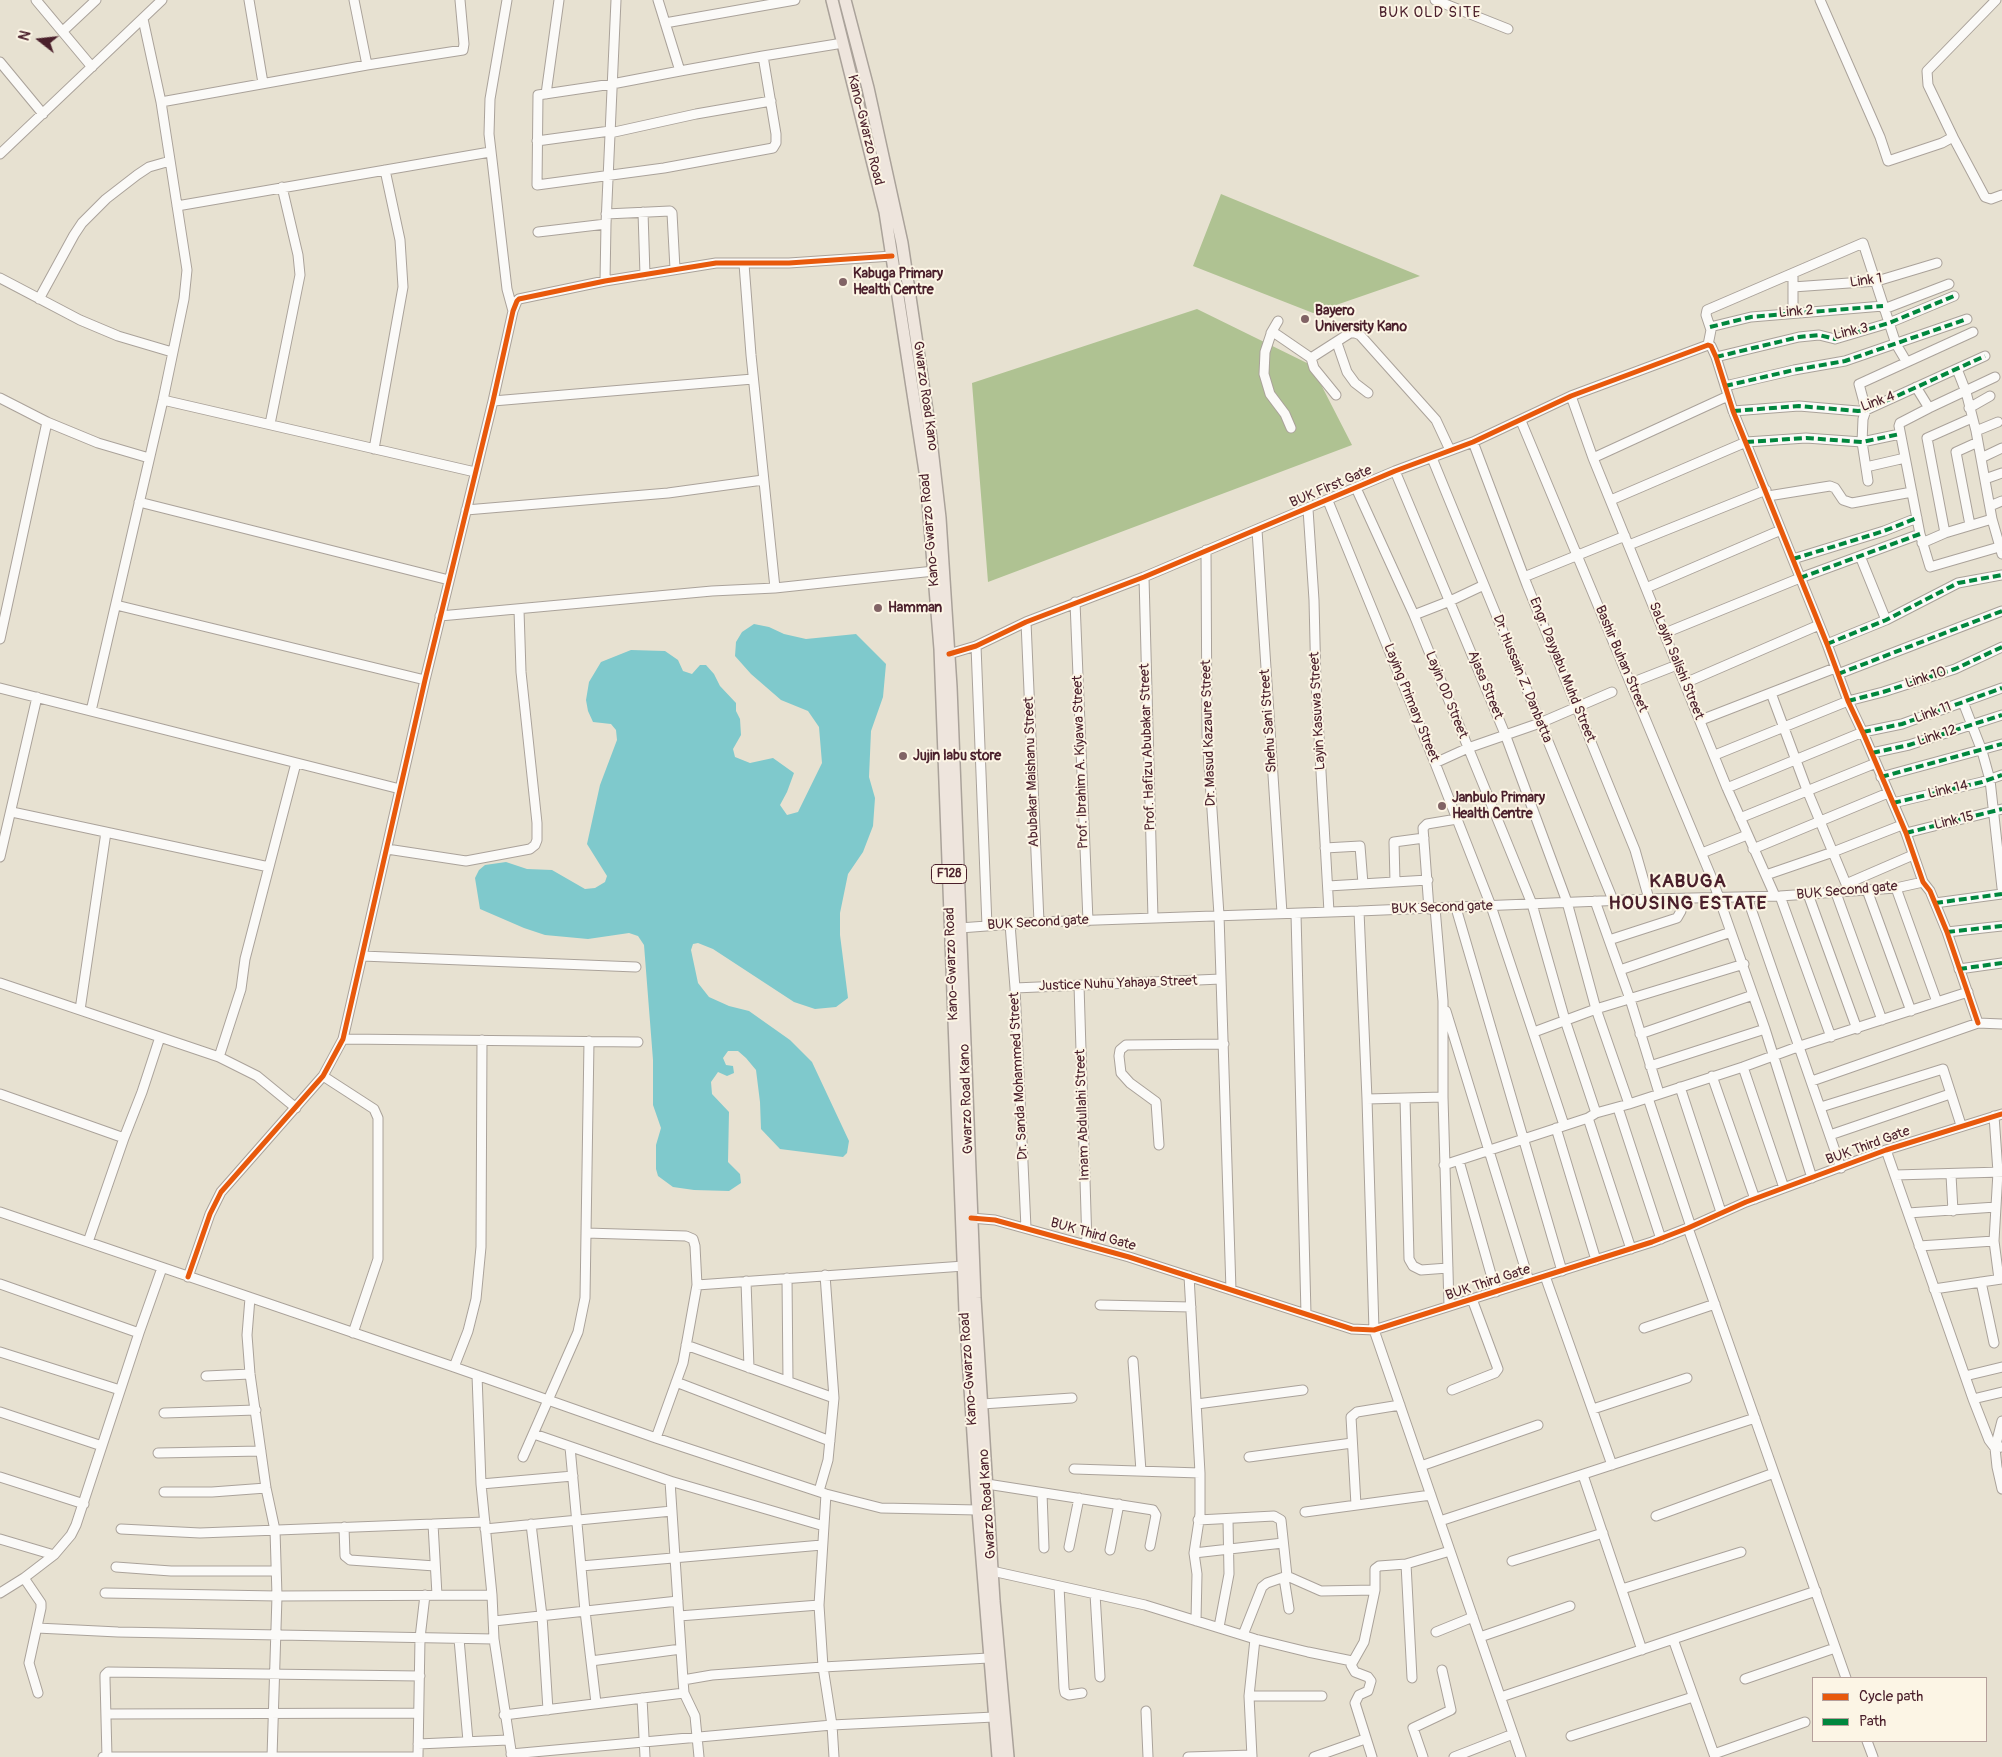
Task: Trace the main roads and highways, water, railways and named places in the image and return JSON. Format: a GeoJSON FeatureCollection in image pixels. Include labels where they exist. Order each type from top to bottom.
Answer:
{"type":"FeatureCollection","features":[{"type":"Feature","properties":{"kind":"main road","name":"Kano-Gwarzo Road"},"geometry":{"type":"LineString","coordinates":[[832,0],[885,212],[926,478],[935,518],[934,571],[941,658],[964,1266],[973,1354],[978,1510],[998,1757]]}},
{"type":"Feature","properties":{"kind":"main road","name":"Gwarzo Road Kano"},"geometry":{"type":"LineString","coordinates":[[845,0],[868,88],[902,243],[928,414],[935,518],[949,654],[967,1062],[973,1354],[982,1404],[992,1571],[1008,1757]]}},
{"type":"Feature","properties":{"kind":"water"},"geometry":{"type":"Polygon","coordinates":[[[754,624],[806,639],[856,634],[886,664],[883,697],[871,731],[869,777],[875,798],[873,826],[863,852],[848,874],[840,913],[840,935],[848,998],[836,1007],[815,1009],[794,1002],[713,949],[698,943],[693,944],[691,950],[698,983],[709,997],[729,1006],[749,1011],[790,1040],[812,1062],[849,1141],[847,1153],[843,1157],[780,1149],[761,1129],[756,1070],[738,1051],[728,1051],[723,1058],[726,1065],[733,1066],[734,1073],[727,1076],[718,1072],[711,1082],[712,1094],[729,1112],[728,1162],[740,1174],[741,1183],[729,1191],[694,1190],[673,1187],[658,1176],[656,1169],[656,1145],[661,1128],[653,1105],[653,1060],[644,945],[638,936],[629,933],[588,939],[545,935],[524,928],[480,909],[475,878],[479,870],[485,865],[506,862],[527,869],[552,870],[585,889],[595,888],[605,882],[607,876],[587,844],[600,785],[617,740],[616,730],[611,724],[593,722],[586,700],[589,682],[601,662],[631,650],[665,651],[678,660],[683,671],[692,674],[700,665],[706,665],[714,674],[720,686],[736,703],[741,735],[733,749],[735,757],[750,763],[773,758],[794,773],[780,805],[787,815],[798,812],[822,763],[819,727],[808,711],[781,700],[751,674],[735,656],[736,642],[742,632],[754,624]]]}},
{"type":"Feature","properties":{"kind":"place","name":"Kabuga Primary Health Centre"},"geometry":{"type":"Point","coordinates":[843,282]}},
{"type":"Feature","properties":{"kind":"place","name":"Bayero University Kano"},"geometry":{"type":"Point","coordinates":[1305,319]}},
{"type":"Feature","properties":{"kind":"place","name":"Hamman"},"geometry":{"type":"Point","coordinates":[878,608]}},
{"type":"Feature","properties":{"kind":"place","name":"Jujin labu store"},"geometry":{"type":"Point","coordinates":[903,756]}},
{"type":"Feature","properties":{"kind":"place","name":"Janbulo Primary Health Centre"},"geometry":{"type":"Point","coordinates":[1442,806]}},
{"type":"Feature","properties":{"kind":"district","name":"BUK OLD SITE"},"geometry":{"type":"Point","coordinates":[1430,13]}},
{"type":"Feature","properties":{"kind":"district","name":"KABUGA HOUSING ESTATE"},"geometry":{"type":"Point","coordinates":[1688,893]}}]}
